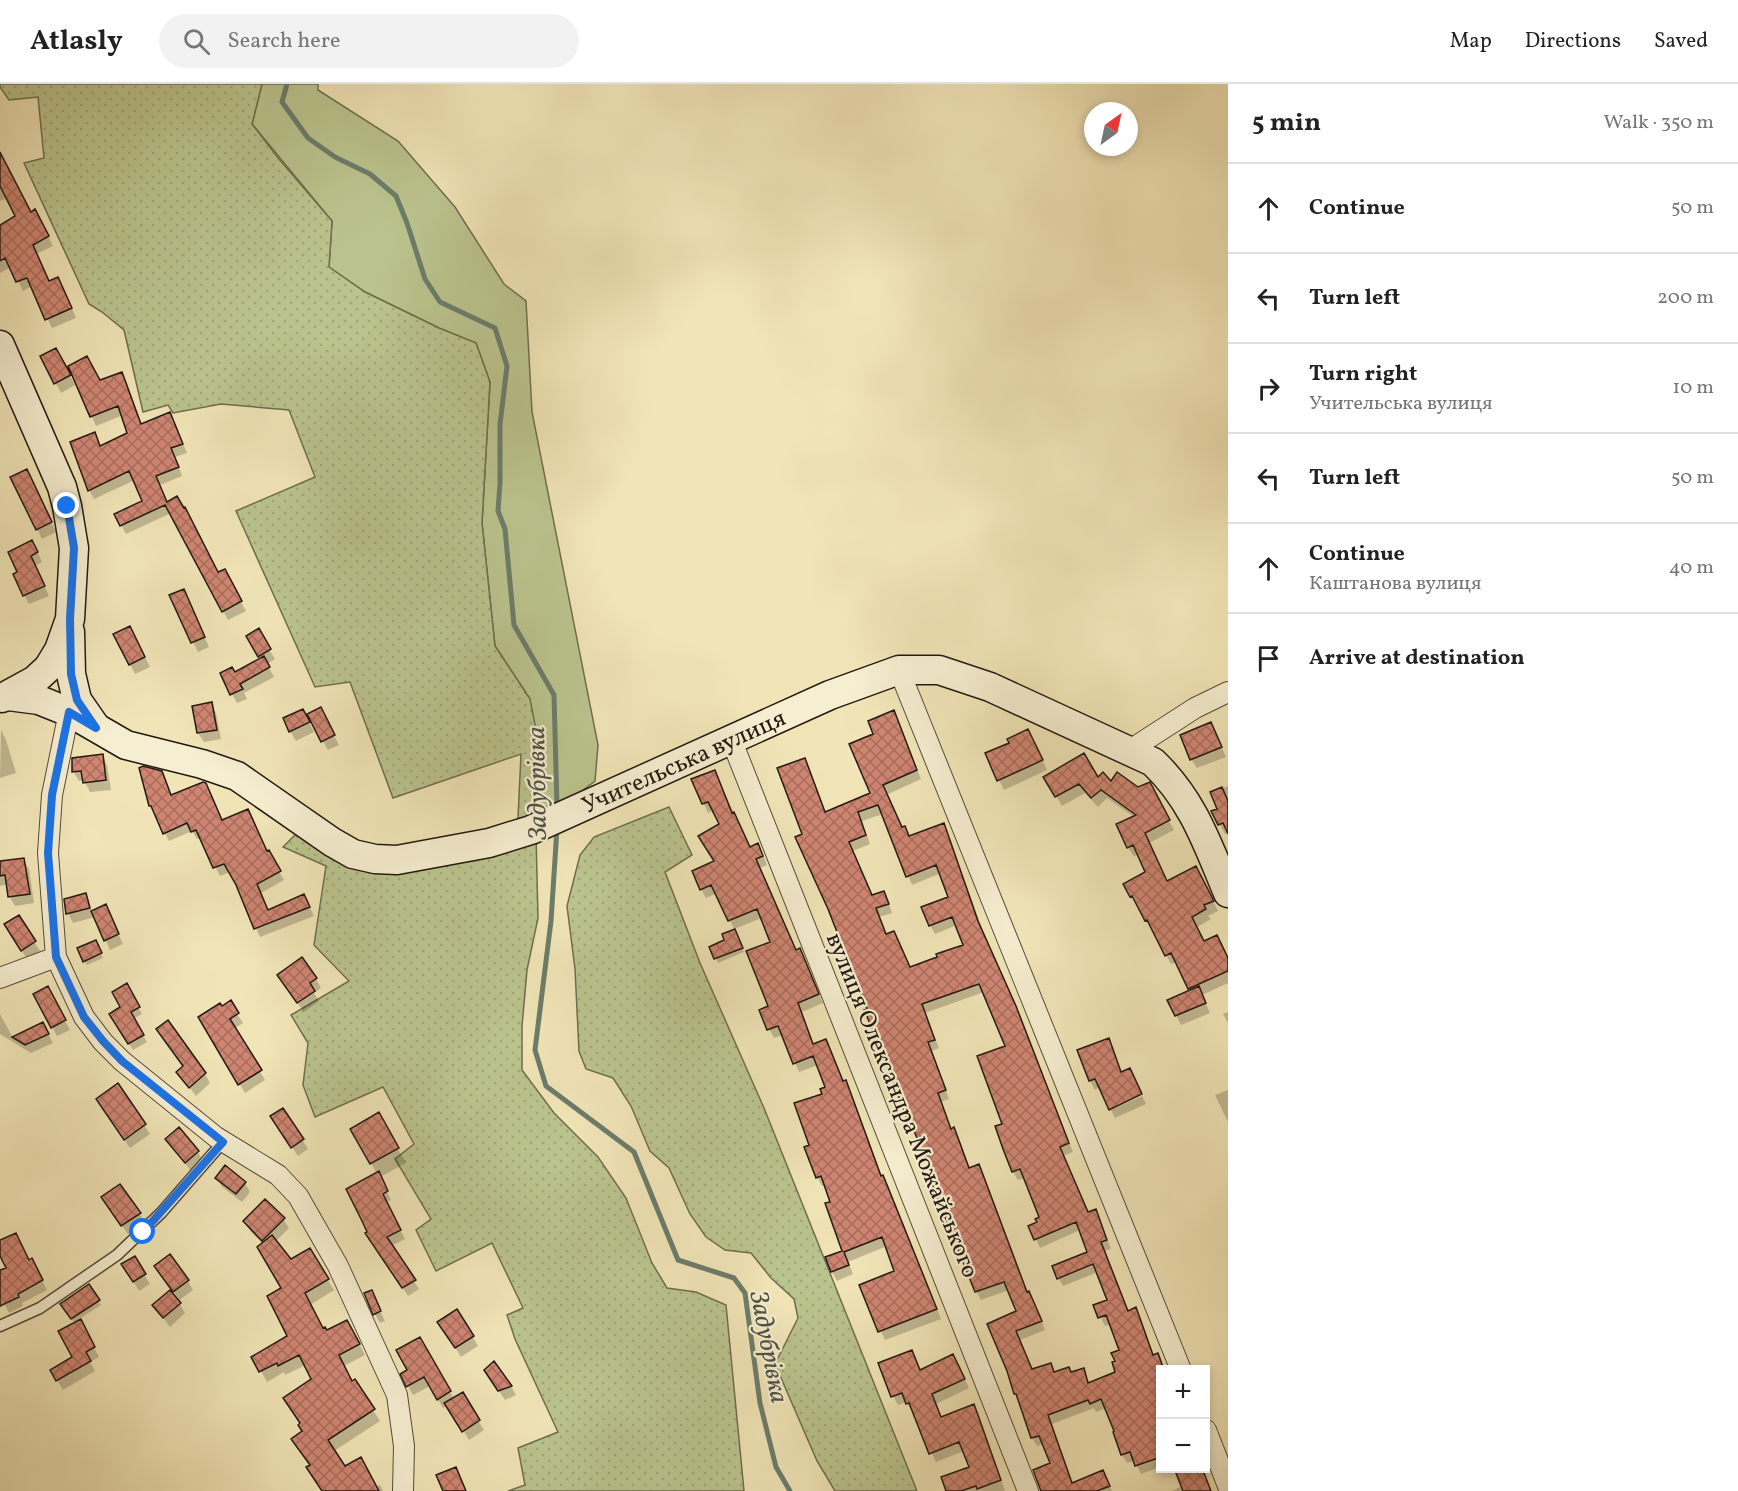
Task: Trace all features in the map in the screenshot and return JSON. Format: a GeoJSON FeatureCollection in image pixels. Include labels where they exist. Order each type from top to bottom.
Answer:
{"type":"FeatureCollection","features":[{"type":"Feature","properties":{"kind":"main road"},"geometry":{"type":"LineString","coordinates":[[0,345],[62,487],[67,506],[74,548],[70,619],[71,674],[77,700],[96,728]]}},
{"type":"Feature","properties":{"kind":"main road"},"geometry":{"type":"LineString","coordinates":[[4,698],[35,680],[48,668],[59,650],[70,619]]}},
{"type":"Feature","properties":{"kind":"main road","name":"Учительська вулиця"},"geometry":{"type":"LineString","coordinates":[[4,698],[39,700],[69,712],[126,745],[202,764],[237,776],[353,854],[375,859],[397,860],[489,843],[531,830],[830,695],[899,670],[939,670],[990,687],[1153,762],[1170,778],[1196,816],[1228,893]]}},
{"type":"Feature","properties":{"kind":"street"},"geometry":{"type":"LineString","coordinates":[[899,670],[1179,1365]]}},
{"type":"Feature","properties":{"kind":"street"},"geometry":{"type":"LineString","coordinates":[[1130,750],[1195,708],[1228,692]]}},
{"type":"Feature","properties":{"kind":"street"},"geometry":{"type":"LineString","coordinates":[[69,712],[52,795],[48,853],[56,957],[84,1017],[103,1041],[136,1073],[223,1142],[278,1175],[298,1196],[338,1266],[397,1395],[404,1446],[403,1491]]}},
{"type":"Feature","properties":{"kind":"street","name":"вулиця Олександра Можайського"},"geometry":{"type":"LineString","coordinates":[[731,739],[1028,1491]]}},
{"type":"Feature","properties":{"kind":"street"},"geometry":{"type":"LineString","coordinates":[[0,978],[56,957]]}},
{"type":"Feature","properties":{"kind":"street"},"geometry":{"type":"LineString","coordinates":[[1210,1440],[1228,1486]]}},
{"type":"Feature","properties":{"kind":"lane"},"geometry":{"type":"LineString","coordinates":[[0,1326],[40,1308],[117,1255],[161,1213],[223,1142]]}},
{"type":"Feature","properties":{"kind":"green space"},"geometry":{"type":"Polygon","coordinates":[[[0,84],[262,84],[252,124],[332,221],[329,267],[365,292],[439,328],[476,343],[490,382],[482,523],[495,646],[530,699],[543,766],[540,817],[518,818],[521,754],[393,798],[350,682],[315,687],[236,511],[315,477],[289,410],[221,404],[173,413],[168,405],[143,412],[124,330],[89,304],[24,163],[44,158],[38,97],[9,100],[0,84]]]}},
{"type":"Feature","properties":{"kind":"green space"},"geometry":{"type":"Polygon","coordinates":[[[262,84],[318,84],[318,90],[398,141],[455,207],[504,284],[526,301],[532,412],[598,745],[595,781],[570,800],[540,817],[530,699],[495,646],[482,523],[490,382],[476,343],[439,328],[365,292],[329,267],[332,221],[252,124],[262,84]]]}},
{"type":"Feature","properties":{"kind":"green space"},"geometry":{"type":"Polygon","coordinates":[[[669,807],[692,855],[665,872],[700,963],[764,1108],[917,1491],[835,1491],[817,1461],[775,1364],[798,1318],[794,1299],[771,1278],[751,1253],[725,1250],[706,1237],[690,1214],[669,1168],[650,1151],[631,1106],[613,1078],[586,1069],[579,1051],[575,969],[567,906],[580,855],[594,837],[669,807]]]}},
{"type":"Feature","properties":{"kind":"green space"},"geometry":{"type":"Polygon","coordinates":[[[296,834],[318,850],[349,861],[536,834],[538,918],[527,970],[522,1026],[522,1070],[554,1113],[598,1157],[626,1198],[652,1263],[667,1288],[696,1292],[726,1305],[744,1491],[508,1491],[525,1485],[518,1448],[558,1432],[515,1339],[507,1315],[523,1308],[492,1243],[436,1271],[416,1230],[431,1219],[395,1159],[414,1144],[383,1087],[315,1117],[303,1085],[308,1043],[291,1015],[349,981],[314,945],[326,866],[283,847],[296,834]]]}},
{"type":"Feature","properties":{"kind":"building"},"geometry":{"type":"Polygon","coordinates":[[[0,152],[31,212],[35,209],[49,236],[33,245],[49,281],[58,277],[72,308],[45,320],[27,278],[16,282],[5,258],[0,261],[0,225],[15,216],[0,186],[0,152]]]}},
{"type":"Feature","properties":{"kind":"building"},"geometry":{"type":"Polygon","coordinates":[[[56,348],[71,375],[54,384],[40,356],[56,348]]]}},
{"type":"Feature","properties":{"kind":"building"},"geometry":{"type":"Polygon","coordinates":[[[87,356],[100,380],[122,372],[141,424],[170,412],[183,444],[171,448],[179,467],[156,476],[167,502],[177,496],[185,507],[218,572],[225,569],[242,601],[222,612],[165,505],[120,526],[114,514],[142,501],[129,471],[88,491],[70,442],[95,432],[100,446],[127,433],[118,406],[90,417],[68,366],[87,356]]]}},
{"type":"Feature","properties":{"kind":"building"},"geometry":{"type":"Polygon","coordinates":[[[27,469],[52,522],[36,530],[10,477],[27,469]]]}},
{"type":"Feature","properties":{"kind":"building"},"geometry":{"type":"Polygon","coordinates":[[[32,540],[38,552],[31,556],[45,586],[23,596],[13,574],[17,572],[8,552],[32,540]]]}},
{"type":"Feature","properties":{"kind":"building"},"geometry":{"type":"Polygon","coordinates":[[[184,589],[205,637],[191,643],[169,595],[184,589]]]}},
{"type":"Feature","properties":{"kind":"building"},"geometry":{"type":"Polygon","coordinates":[[[130,626],[145,657],[129,665],[113,634],[130,626]]]}},
{"type":"Feature","properties":{"kind":"building"},"geometry":{"type":"Polygon","coordinates":[[[259,628],[271,649],[258,657],[246,636],[259,628]]]}},
{"type":"Feature","properties":{"kind":"building"},"geometry":{"type":"Polygon","coordinates":[[[264,656],[270,667],[240,684],[243,689],[230,695],[220,673],[232,667],[235,672],[264,656]]]}},
{"type":"Feature","properties":{"kind":"building"},"geometry":{"type":"Polygon","coordinates":[[[212,702],[217,730],[197,733],[192,706],[212,702]]]}},
{"type":"Feature","properties":{"kind":"building"},"geometry":{"type":"Polygon","coordinates":[[[321,707],[335,735],[321,742],[307,714],[321,707]]]}},
{"type":"Feature","properties":{"kind":"building"},"geometry":{"type":"Polygon","coordinates":[[[303,709],[310,722],[289,732],[283,718],[303,709]]]}},
{"type":"Feature","properties":{"kind":"building"},"geometry":{"type":"Polygon","coordinates":[[[894,710],[917,770],[883,785],[902,827],[905,826],[909,836],[944,823],[978,921],[1016,1006],[1069,1143],[1060,1147],[1088,1212],[1096,1209],[1107,1240],[1101,1242],[1128,1311],[1136,1307],[1153,1355],[1158,1353],[1162,1365],[1156,1365],[1156,1459],[1135,1466],[1130,1452],[1121,1455],[1101,1399],[1090,1404],[1088,1400],[1048,1415],[1072,1483],[1103,1470],[1110,1486],[1097,1491],[1041,1491],[1033,1470],[1050,1463],[1039,1436],[1031,1438],[1016,1394],[1014,1394],[987,1324],[1016,1311],[1004,1282],[975,1292],[937,1197],[930,1177],[933,1176],[911,1124],[909,1124],[864,1010],[867,1009],[828,909],[795,837],[802,834],[777,768],[805,758],[825,812],[870,793],[849,744],[873,734],[868,721],[894,710]],[[878,805],[858,812],[866,835],[849,842],[872,895],[884,891],[889,904],[876,908],[886,934],[894,931],[910,967],[937,957],[936,954],[963,945],[952,917],[929,926],[921,907],[948,897],[936,865],[906,877],[878,805]],[[979,984],[922,1004],[935,1040],[928,1042],[946,1090],[938,1093],[951,1129],[954,1127],[969,1168],[979,1164],[1027,1292],[1029,1291],[1042,1321],[1016,1331],[1032,1369],[1051,1363],[1054,1372],[1069,1367],[1071,1372],[1084,1368],[1088,1383],[1115,1372],[1112,1362],[1115,1361],[1111,1353],[1119,1350],[1106,1315],[1098,1318],[1093,1305],[1107,1300],[1093,1264],[1057,1279],[1052,1266],[1087,1252],[1076,1222],[1034,1240],[1028,1226],[1037,1222],[1035,1219],[1039,1217],[1020,1169],[1012,1172],[1003,1149],[995,1126],[1002,1124],[977,1056],[1005,1046],[979,984]]]}},
{"type":"Feature","properties":{"kind":"building"},"geometry":{"type":"Polygon","coordinates":[[[1211,722],[1222,747],[1190,760],[1180,735],[1211,722]]]}},
{"type":"Feature","properties":{"kind":"building"},"geometry":{"type":"Polygon","coordinates":[[[1028,729],[1043,760],[997,781],[985,753],[1009,743],[1007,739],[1028,729]]]}},
{"type":"Feature","properties":{"kind":"building"},"geometry":{"type":"Polygon","coordinates":[[[1084,753],[1098,777],[1103,772],[1111,781],[1117,772],[1138,787],[1150,782],[1170,820],[1145,833],[1167,881],[1196,866],[1214,901],[1204,905],[1206,909],[1192,917],[1204,941],[1217,935],[1228,958],[1228,971],[1188,989],[1171,953],[1165,956],[1147,920],[1145,921],[1132,896],[1130,897],[1123,884],[1145,872],[1133,845],[1127,848],[1116,824],[1136,815],[1101,790],[1091,798],[1079,784],[1055,797],[1043,777],[1084,753]]]}},
{"type":"Feature","properties":{"kind":"building"},"geometry":{"type":"Polygon","coordinates":[[[103,754],[106,780],[83,783],[81,771],[72,772],[72,758],[103,754]]]}},
{"type":"Feature","properties":{"kind":"building"},"geometry":{"type":"Polygon","coordinates":[[[143,766],[162,771],[171,795],[203,782],[206,783],[222,820],[248,809],[267,851],[269,850],[281,871],[257,884],[268,910],[304,894],[310,907],[254,929],[236,885],[224,864],[213,868],[196,830],[191,832],[187,823],[163,834],[149,806],[139,768],[143,766]]]}},
{"type":"Feature","properties":{"kind":"building"},"geometry":{"type":"Polygon","coordinates":[[[715,770],[732,813],[734,812],[750,847],[758,843],[763,856],[756,859],[796,950],[800,948],[819,994],[798,1003],[813,1044],[826,1039],[843,1081],[846,1080],[881,1176],[883,1175],[937,1309],[878,1332],[859,1285],[894,1271],[882,1237],[844,1252],[849,1265],[831,1272],[825,1257],[842,1251],[825,1203],[830,1202],[821,1176],[816,1178],[804,1147],[809,1145],[794,1103],[822,1094],[820,1089],[825,1087],[813,1056],[793,1064],[778,1026],[767,1030],[759,1010],[768,1006],[746,951],[770,942],[757,909],[728,921],[711,885],[700,890],[692,871],[714,861],[698,836],[719,824],[708,802],[702,804],[691,779],[715,770]]]}},
{"type":"Feature","properties":{"kind":"building"},"geometry":{"type":"Polygon","coordinates":[[[1222,787],[1228,801],[1228,834],[1223,823],[1218,825],[1211,811],[1217,809],[1210,792],[1222,787]]]}},
{"type":"Feature","properties":{"kind":"building"},"geometry":{"type":"Polygon","coordinates":[[[24,858],[30,894],[8,897],[5,875],[0,876],[0,861],[24,858]]]}},
{"type":"Feature","properties":{"kind":"building"},"geometry":{"type":"Polygon","coordinates":[[[86,893],[90,908],[66,914],[64,899],[86,893]]]}},
{"type":"Feature","properties":{"kind":"building"},"geometry":{"type":"Polygon","coordinates":[[[106,904],[119,934],[104,941],[91,911],[106,904]]]}},
{"type":"Feature","properties":{"kind":"building"},"geometry":{"type":"Polygon","coordinates":[[[19,915],[36,941],[21,951],[4,924],[19,915]]]}},
{"type":"Feature","properties":{"kind":"building"},"geometry":{"type":"Polygon","coordinates":[[[735,929],[743,948],[714,959],[709,947],[724,940],[722,934],[735,929]]]}},
{"type":"Feature","properties":{"kind":"building"},"geometry":{"type":"Polygon","coordinates":[[[96,940],[102,953],[83,962],[77,948],[96,940]]]}},
{"type":"Feature","properties":{"kind":"building"},"geometry":{"type":"Polygon","coordinates":[[[302,957],[317,978],[310,983],[315,991],[297,1003],[277,975],[302,957]]]}},
{"type":"Feature","properties":{"kind":"building"},"geometry":{"type":"Polygon","coordinates":[[[127,983],[140,1007],[131,1012],[144,1035],[128,1044],[109,1014],[120,1007],[112,992],[127,983]]]}},
{"type":"Feature","properties":{"kind":"building"},"geometry":{"type":"Polygon","coordinates":[[[48,986],[66,1020],[51,1028],[33,994],[48,986]]]}},
{"type":"Feature","properties":{"kind":"building"},"geometry":{"type":"Polygon","coordinates":[[[1199,986],[1206,1003],[1175,1016],[1167,1000],[1199,986]]]}},
{"type":"Feature","properties":{"kind":"building"},"geometry":{"type":"Polygon","coordinates":[[[231,1000],[239,1013],[230,1019],[262,1070],[238,1085],[198,1017],[220,1003],[222,1006],[231,1000]]]}},
{"type":"Feature","properties":{"kind":"building"},"geometry":{"type":"Polygon","coordinates":[[[168,1020],[206,1073],[189,1088],[176,1072],[183,1066],[156,1029],[168,1020]]]}},
{"type":"Feature","properties":{"kind":"building"},"geometry":{"type":"Polygon","coordinates":[[[43,1022],[49,1034],[25,1045],[12,1037],[43,1022]]]}},
{"type":"Feature","properties":{"kind":"building"},"geometry":{"type":"Polygon","coordinates":[[[1109,1038],[1121,1072],[1130,1068],[1142,1094],[1109,1110],[1095,1079],[1089,1081],[1077,1050],[1109,1038]]]}},
{"type":"Feature","properties":{"kind":"building"},"geometry":{"type":"Polygon","coordinates":[[[118,1083],[146,1124],[124,1140],[96,1099],[118,1083]]]}},
{"type":"Feature","properties":{"kind":"building"},"geometry":{"type":"Polygon","coordinates":[[[283,1108],[304,1139],[291,1148],[270,1116],[283,1108]]]}},
{"type":"Feature","properties":{"kind":"building"},"geometry":{"type":"Polygon","coordinates":[[[379,1112],[399,1148],[370,1164],[350,1129],[379,1112]]]}},
{"type":"Feature","properties":{"kind":"building"},"geometry":{"type":"Polygon","coordinates":[[[179,1127],[199,1151],[185,1163],[165,1139],[179,1127]]]}},
{"type":"Feature","properties":{"kind":"building"},"geometry":{"type":"Polygon","coordinates":[[[225,1165],[246,1182],[236,1194],[215,1178],[225,1165]]]}},
{"type":"Feature","properties":{"kind":"building"},"geometry":{"type":"Polygon","coordinates":[[[379,1171],[388,1191],[383,1194],[401,1230],[387,1237],[416,1280],[402,1288],[365,1233],[367,1232],[346,1189],[379,1171]]]}},
{"type":"Feature","properties":{"kind":"building"},"geometry":{"type":"Polygon","coordinates":[[[120,1184],[141,1213],[121,1226],[101,1197],[120,1184]]]}},
{"type":"Feature","properties":{"kind":"building"},"geometry":{"type":"Polygon","coordinates":[[[265,1199],[285,1218],[262,1241],[243,1221],[265,1199]]]}},
{"type":"Feature","properties":{"kind":"building"},"geometry":{"type":"Polygon","coordinates":[[[16,1233],[29,1260],[32,1258],[43,1280],[18,1294],[19,1297],[0,1306],[0,1270],[6,1268],[0,1256],[0,1240],[16,1233]]]}},
{"type":"Feature","properties":{"kind":"building"},"geometry":{"type":"Polygon","coordinates":[[[272,1235],[291,1259],[310,1248],[329,1279],[305,1293],[323,1328],[327,1330],[347,1320],[360,1344],[339,1355],[352,1381],[355,1379],[375,1409],[328,1440],[345,1466],[361,1457],[379,1491],[322,1491],[306,1467],[310,1465],[291,1439],[302,1431],[298,1425],[300,1423],[283,1398],[311,1379],[299,1355],[278,1366],[277,1363],[259,1372],[251,1357],[287,1336],[267,1296],[281,1288],[257,1247],[272,1235]]]}},
{"type":"Feature","properties":{"kind":"building"},"geometry":{"type":"Polygon","coordinates":[[[170,1254],[189,1280],[173,1292],[154,1266],[170,1254]]]}},
{"type":"Feature","properties":{"kind":"building"},"geometry":{"type":"Polygon","coordinates":[[[135,1256],[146,1274],[133,1282],[121,1264],[135,1256]]]}},
{"type":"Feature","properties":{"kind":"building"},"geometry":{"type":"Polygon","coordinates":[[[89,1284],[100,1300],[71,1319],[60,1304],[89,1284]]]}},
{"type":"Feature","properties":{"kind":"building"},"geometry":{"type":"Polygon","coordinates":[[[170,1290],[181,1303],[163,1318],[152,1305],[170,1290]]]}},
{"type":"Feature","properties":{"kind":"building"},"geometry":{"type":"Polygon","coordinates":[[[372,1290],[381,1311],[373,1315],[364,1293],[372,1290]]]}},
{"type":"Feature","properties":{"kind":"building"},"geometry":{"type":"Polygon","coordinates":[[[457,1309],[474,1336],[455,1348],[437,1322],[457,1309]]]}},
{"type":"Feature","properties":{"kind":"building"},"geometry":{"type":"Polygon","coordinates":[[[81,1319],[95,1347],[86,1352],[91,1361],[56,1381],[50,1370],[72,1357],[58,1331],[81,1319]]]}},
{"type":"Feature","properties":{"kind":"building"},"geometry":{"type":"Polygon","coordinates":[[[420,1337],[451,1391],[437,1400],[424,1377],[406,1387],[400,1374],[407,1370],[396,1350],[420,1337]]]}},
{"type":"Feature","properties":{"kind":"building"},"geometry":{"type":"Polygon","coordinates":[[[912,1350],[920,1370],[953,1354],[965,1379],[932,1394],[941,1417],[974,1404],[1001,1480],[977,1489],[976,1486],[961,1491],[946,1491],[941,1477],[969,1467],[959,1442],[929,1454],[909,1403],[906,1404],[902,1393],[891,1397],[878,1363],[912,1350]]]}},
{"type":"Feature","properties":{"kind":"building"},"geometry":{"type":"Polygon","coordinates":[[[494,1361],[512,1386],[498,1391],[484,1370],[494,1361]]]}},
{"type":"Feature","properties":{"kind":"building"},"geometry":{"type":"Polygon","coordinates":[[[463,1392],[480,1420],[462,1432],[444,1403],[463,1392]]]}},
{"type":"Feature","properties":{"kind":"building"},"geometry":{"type":"Polygon","coordinates":[[[456,1467],[466,1491],[443,1491],[436,1475],[456,1467]]]}},
{"type":"Feature","properties":{"kind":"building"},"geometry":{"type":"Polygon","coordinates":[[[1176,1473],[1204,1473],[1211,1491],[1183,1491],[1176,1473]]]}},
{"type":"Feature","properties":{"kind":"waterway","name":"Задубрівка"},"geometry":{"type":"LineString","coordinates":[[287,84],[282,102],[308,138],[335,157],[370,174],[396,196],[425,279],[440,302],[495,328],[507,366],[500,424],[498,511],[505,529],[514,625],[554,695],[557,807]]}},
{"type":"Feature","properties":{"kind":"waterway","name":"Задубрівка"},"geometry":{"type":"LineString","coordinates":[[557,828],[551,921],[535,1050],[546,1086],[634,1152],[678,1260],[734,1278],[745,1293],[760,1403],[776,1467],[790,1491]]}},
{"type":"Feature","properties":{"kind":"route"},"geometry":{"type":"LineString","coordinates":[[67,506],[74,548],[70,619],[71,674],[77,700],[96,728],[69,712],[52,795],[48,853],[56,957],[84,1017],[103,1041],[122,1061],[223,1142],[143,1232]]}}]}
